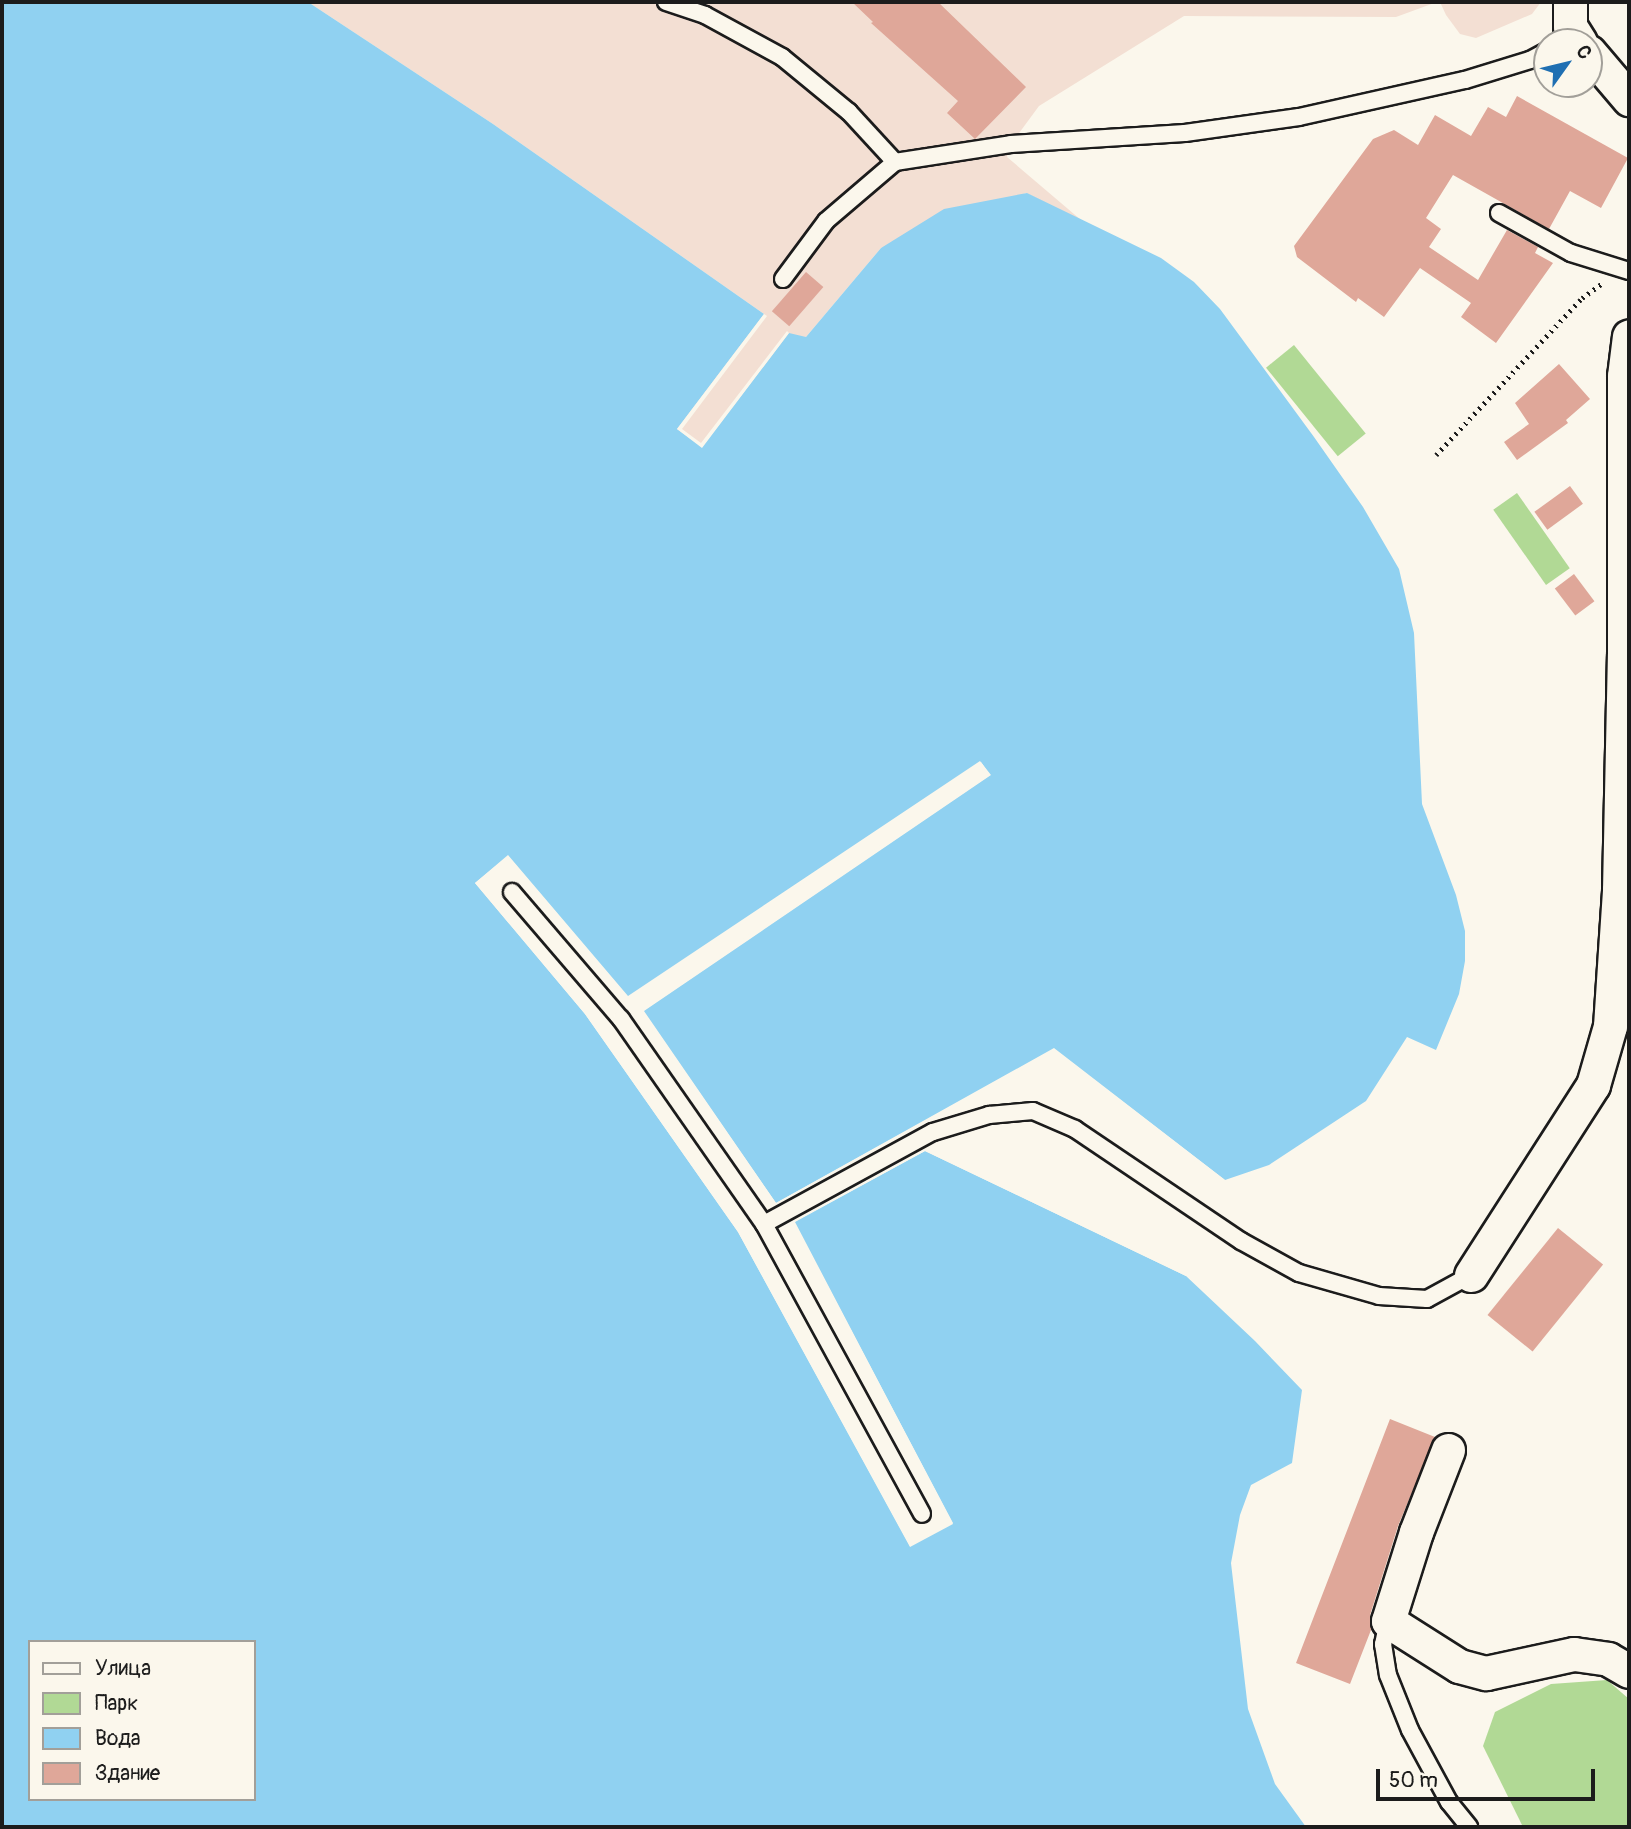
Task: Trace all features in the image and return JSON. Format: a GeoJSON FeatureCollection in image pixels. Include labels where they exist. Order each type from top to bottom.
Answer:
{"type":"FeatureCollection","features":[{"type":"Feature","properties":{"kind":"street"},"geometry":{"type":"LineString","coordinates":[[1570,2],[1571,28]]}},
{"type":"Feature","properties":{"kind":"street"},"geometry":{"type":"LineString","coordinates":[[1603,70],[1629,99]]}},
{"type":"Feature","properties":{"kind":"street"},"geometry":{"type":"LineString","coordinates":[[1471,1275],[1593,1085],[1610,1027],[1624,871],[1624,376],[1629,337]]}},
{"type":"Feature","properties":{"kind":"street"},"geometry":{"type":"LineString","coordinates":[[1448,1450],[1416,1532],[1388,1621],[1459,1666],[1486,1673],[1574,1654],[1608,1659],[1629,1671]]}},
{"type":"Feature","properties":{"kind":"lane"},"geometry":{"type":"LineString","coordinates":[[666,2],[705,16],[782,57],[849,113],[895,162]]}},
{"type":"Feature","properties":{"kind":"lane"},"geometry":{"type":"LineString","coordinates":[[783,279],[826,220],[895,162],[1012,144],[1185,133],[1299,117],[1465,80],[1533,58]]}},
{"type":"Feature","properties":{"kind":"lane"},"geometry":{"type":"LineString","coordinates":[[1499,214],[1572,253],[1625,270]]}},
{"type":"Feature","properties":{"kind":"lane"},"geometry":{"type":"LineString","coordinates":[[512,892],[621,1019],[764,1224],[922,1514]]}},
{"type":"Feature","properties":{"kind":"lane"},"geometry":{"type":"LineString","coordinates":[[764,1224],[933,1132],[989,1115],[1033,1111],[1075,1129],[1241,1241],[1299,1272],[1379,1296],[1427,1299],[1471,1275]]}},
{"type":"Feature","properties":{"kind":"lane"},"geometry":{"type":"LineString","coordinates":[[1388,1621],[1383,1644],[1388,1675],[1410,1730],[1449,1802],[1469,1827]]}},
{"type":"Feature","properties":{"kind":"path"},"geometry":{"type":"LineString","coordinates":[[1436,455],[1582,298],[1625,270]]}},
{"type":"Feature","properties":{"kind":"shaded area"},"geometry":{"type":"Polygon","coordinates":[[[308,2],[1437,2],[1396,17],[1184,16],[1039,106],[1011,144],[1007,157],[1081,220],[1026,193],[881,248],[806,337],[702,448],[677,429],[764,314],[493,124],[308,2]]]}},
{"type":"Feature","properties":{"kind":"shaded area"},"geometry":{"type":"Polygon","coordinates":[[[1440,2],[1541,2],[1532,14],[1476,38],[1460,34],[1440,2]]]}},
{"type":"Feature","properties":{"kind":"green space"},"geometry":{"type":"Polygon","coordinates":[[[1294,345],[1366,434],[1338,456],[1266,368],[1294,345]]]}},
{"type":"Feature","properties":{"kind":"green space"},"geometry":{"type":"Polygon","coordinates":[[[1517,493],[1570,568],[1546,585],[1493,510],[1517,493]]]}},
{"type":"Feature","properties":{"kind":"green space"},"geometry":{"type":"Polygon","coordinates":[[[1607,1680],[1629,1699],[1629,1827],[1523,1827],[1483,1746],[1495,1712],[1551,1684],[1607,1680]]]}},
{"type":"Feature","properties":{"kind":"water"},"geometry":{"type":"Polygon","coordinates":[[[2,2],[308,2],[493,124],[764,314],[677,429],[702,447],[789,333],[806,337],[881,248],[944,209],[1027,193],[1161,258],[1194,282],[1220,309],[1314,437],[1363,507],[1399,569],[1414,633],[1422,804],[1456,895],[1465,931],[1465,961],[1459,994],[1436,1050],[1407,1037],[1366,1101],[1269,1165],[1225,1180],[1054,1049],[776,1203],[643,1011],[990,775],[981,762],[628,997],[508,856],[475,883],[585,1014],[738,1232],[910,1546],[953,1523],[794,1222],[925,1151],[1186,1276],[1302,1390],[1292,1463],[1251,1485],[1240,1515],[1231,1563],[1248,1709],[1275,1784],[1306,1827],[2,1827],[2,2]]]}},
{"type":"Feature","properties":{"kind":"pier"},"geometry":{"type":"Polygon","coordinates":[[[764,314],[767,316],[682,429],[701,443],[787,331],[789,333],[702,448],[677,429],[764,314]]]}},
{"type":"Feature","properties":{"kind":"pier"},"geometry":{"type":"Polygon","coordinates":[[[980,761],[991,775],[644,1011],[776,1203],[1054,1048],[1225,1180],[1224,1184],[1053,1053],[775,1207],[640,1012],[641,1008],[985,774],[980,766],[629,1000],[508,860],[480,883],[588,1012],[741,1230],[912,1542],[948,1522],[792,1220],[925,1147],[1187,1273],[1186,1276],[925,1151],[795,1222],[953,1524],[910,1547],[738,1232],[585,1014],[475,883],[508,855],[628,996],[980,761]]]}},
{"type":"Feature","properties":{"kind":"building"},"geometry":{"type":"Polygon","coordinates":[[[852,2],[938,2],[1026,87],[975,139],[947,113],[958,101],[871,23],[873,22],[852,2]]]}},
{"type":"Feature","properties":{"kind":"building"},"geometry":{"type":"Polygon","coordinates":[[[1517,96],[1628,158],[1601,208],[1570,191],[1549,229],[1453,175],[1426,218],[1441,229],[1429,247],[1478,280],[1507,230],[1538,247],[1535,253],[1553,263],[1496,343],[1461,317],[1471,303],[1420,268],[1384,317],[1358,298],[1356,302],[1297,257],[1294,246],[1373,139],[1394,130],[1418,145],[1435,115],[1471,136],[1488,107],[1506,117],[1517,96]]]}},
{"type":"Feature","properties":{"kind":"building"},"geometry":{"type":"Polygon","coordinates":[[[806,272],[823,287],[789,326],[772,311],[806,272]]]}},
{"type":"Feature","properties":{"kind":"building"},"geometry":{"type":"Polygon","coordinates":[[[1559,364],[1590,399],[1566,420],[1568,423],[1517,460],[1504,442],[1529,424],[1515,403],[1559,364]]]}},
{"type":"Feature","properties":{"kind":"building"},"geometry":{"type":"Polygon","coordinates":[[[1570,486],[1583,504],[1547,530],[1534,512],[1570,486]]]}},
{"type":"Feature","properties":{"kind":"building"},"geometry":{"type":"Polygon","coordinates":[[[1574,574],[1594,601],[1575,616],[1555,588],[1574,574]]]}},
{"type":"Feature","properties":{"kind":"building"},"geometry":{"type":"Polygon","coordinates":[[[1558,1228],[1603,1265],[1533,1352],[1488,1315],[1558,1228]]]}},
{"type":"Feature","properties":{"kind":"building"},"geometry":{"type":"Polygon","coordinates":[[[1390,1419],[1435,1437],[1398,1526],[1370,1615],[1371,1630],[1350,1684],[1296,1663],[1390,1419]]]}}]}
